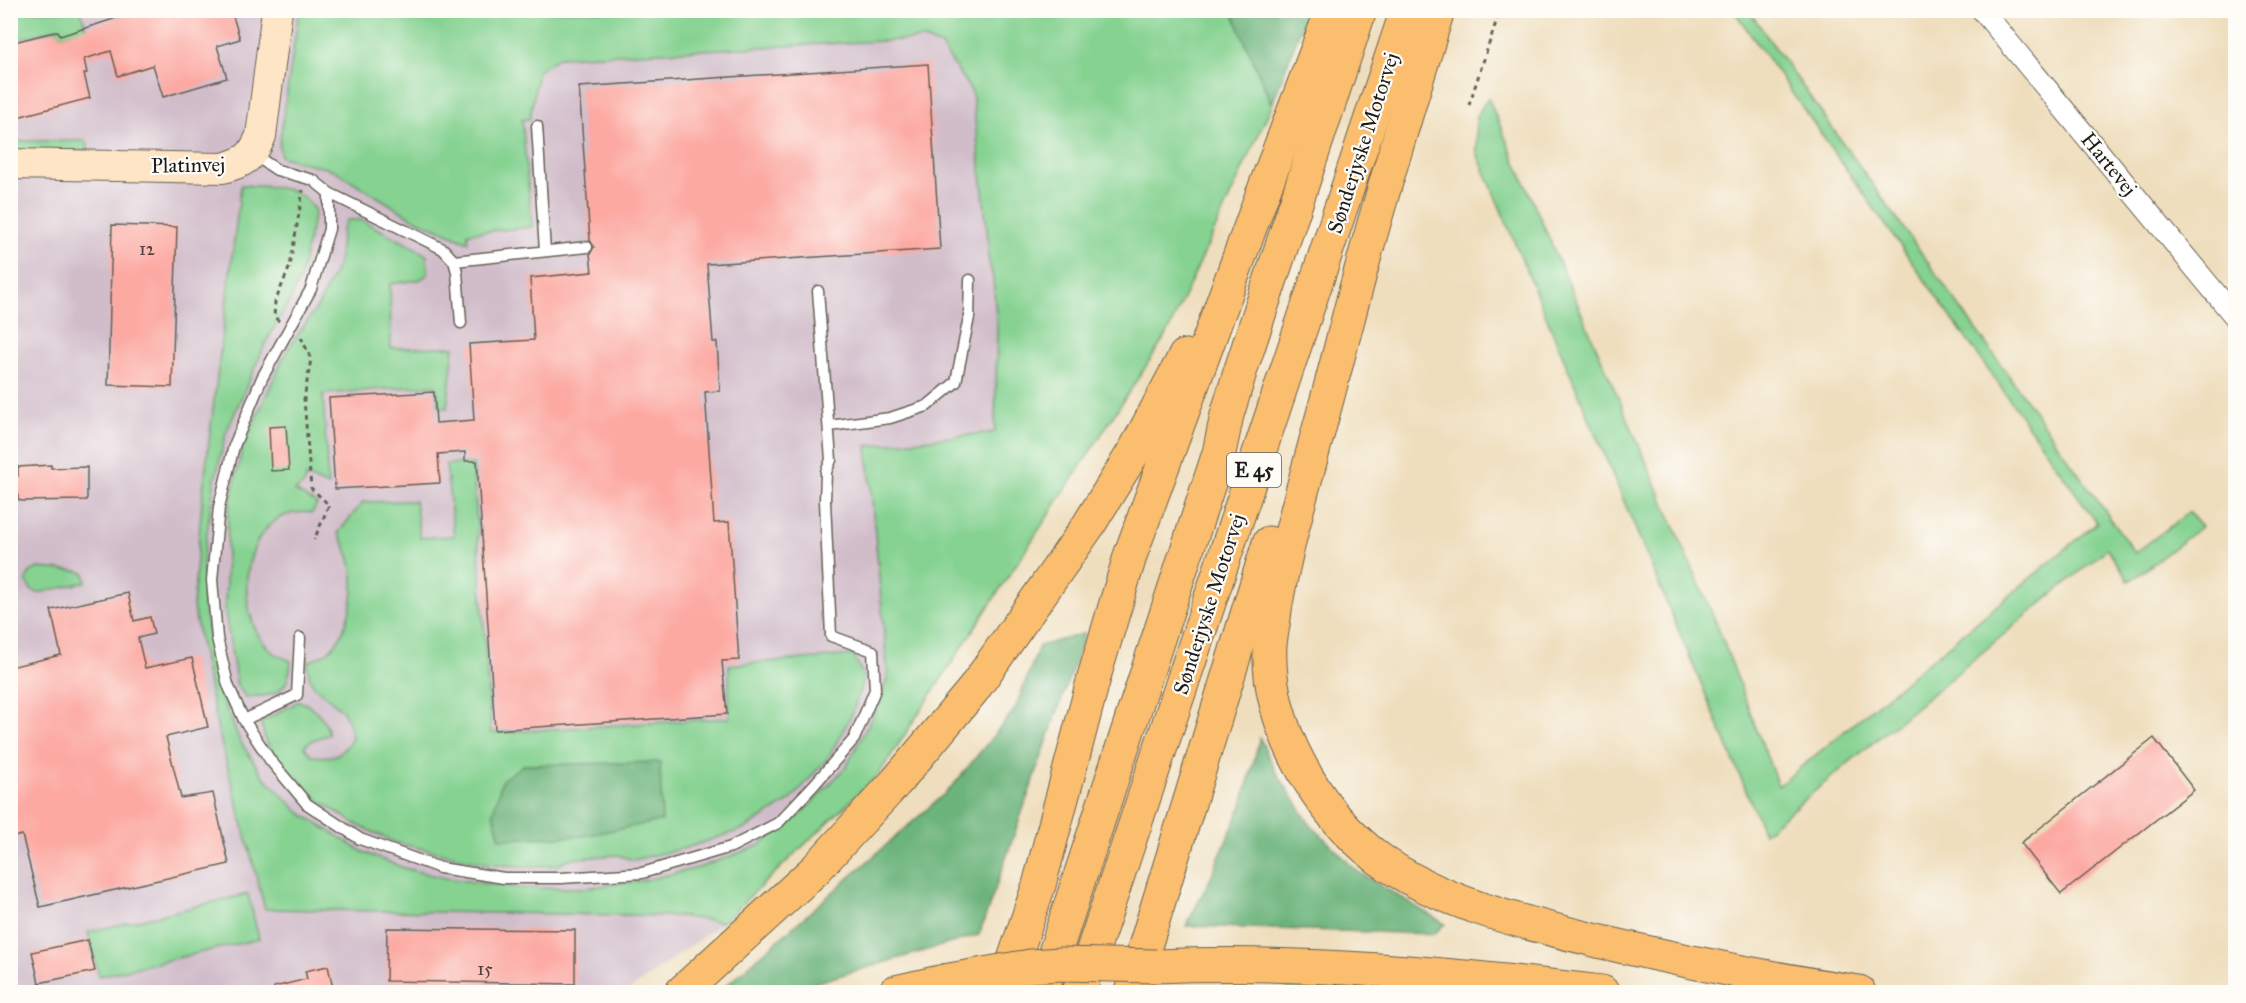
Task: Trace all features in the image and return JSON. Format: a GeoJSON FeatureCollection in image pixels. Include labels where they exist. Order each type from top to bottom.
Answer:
{"type":"FeatureCollection","features":[{"type":"Feature","properties":{"kind":"highway"},"geometry":{"type":"LineString","coordinates":[[1003,993],[1039,885],[1096,670],[1131,553],[1332,10]]}},
{"type":"Feature","properties":{"kind":"highway","name":"Sønderjyske Motorvej"},"geometry":{"type":"LineString","coordinates":[[1042,993],[1219,453],[1227,415],[1245,358],[1360,10]]}},
{"type":"Feature","properties":{"kind":"highway","name":"Sønderjyske Motorvej"},"geometry":{"type":"LineString","coordinates":[[1079,993],[1407,10]]}},
{"type":"Feature","properties":{"kind":"highway"},"geometry":{"type":"LineString","coordinates":[[1438,10],[1374,222],[1280,579],[1270,647],[1274,686],[1284,727],[1301,768],[1323,804],[1352,836],[1380,860],[1425,886],[1473,906],[1547,929],[1638,950],[1740,973],[1858,993]]}},
{"type":"Feature","properties":{"kind":"highway"},"geometry":{"type":"LineString","coordinates":[[682,993],[815,870],[896,782],[973,690],[1088,526],[1136,448],[1180,365],[1259,203]]}},
{"type":"Feature","properties":{"kind":"highway"},"geometry":{"type":"LineString","coordinates":[[1131,993],[1318,382],[1374,222]]}},
{"type":"Feature","properties":{"kind":"highway"},"geometry":{"type":"LineString","coordinates":[[895,993],[944,981],[1030,966],[1211,964],[1373,969],[1602,993]]}},
{"type":"Feature","properties":{"kind":"highway"},"geometry":{"type":"LineString","coordinates":[[984,993],[1036,982],[1156,966]]}},
{"type":"Feature","properties":{"kind":"street","name":"Platinvej"},"geometry":{"type":"LineString","coordinates":[[10,164],[223,168],[243,162],[253,154],[261,136],[277,10]]}},
{"type":"Feature","properties":{"kind":"street","name":"Hartevej"},"geometry":{"type":"LineString","coordinates":[[1982,10],[2235,318]]}},
{"type":"Feature","properties":{"kind":"lane"},"geometry":{"type":"LineString","coordinates":[[537,126],[545,252]]}},
{"type":"Feature","properties":{"kind":"lane"},"geometry":{"type":"LineString","coordinates":[[253,154],[277,170],[313,180],[329,193],[443,249],[454,261],[457,272],[461,323]]}},
{"type":"Feature","properties":{"kind":"lane"},"geometry":{"type":"LineString","coordinates":[[329,193],[329,229],[310,289],[262,378],[234,446],[219,507],[212,580],[217,638],[228,685],[244,720],[270,760],[307,804],[360,839],[440,868],[504,878],[561,878],[642,873],[731,847],[778,823],[854,739],[875,690],[873,651],[831,636],[825,501],[826,472],[831,460],[818,291]]}},
{"type":"Feature","properties":{"kind":"lane"},"geometry":{"type":"LineString","coordinates":[[454,261],[587,247]]}},
{"type":"Feature","properties":{"kind":"lane"},"geometry":{"type":"LineString","coordinates":[[829,426],[890,418],[927,406],[956,382],[969,317],[970,280]]}},
{"type":"Feature","properties":{"kind":"lane"},"geometry":{"type":"LineString","coordinates":[[244,720],[297,695],[300,638]]}},
{"type":"Feature","properties":{"kind":"path"},"geometry":{"type":"LineString","coordinates":[[1469,105],[1500,10]]}},
{"type":"Feature","properties":{"kind":"path"},"geometry":{"type":"LineString","coordinates":[[308,178],[301,196],[290,266],[275,303],[274,317],[303,338],[310,359],[304,399],[311,488],[330,505],[315,540]]}},
{"type":"Feature","properties":{"kind":"shaded area"},"geometry":{"type":"Polygon","coordinates":[[[10,11],[1232,11],[1272,105],[1167,334],[879,774],[723,922],[627,992],[11,992],[10,11]]]}},
{"type":"Feature","properties":{"kind":"green space"},"geometry":{"type":"Polygon","coordinates":[[[11,11],[81,11],[86,29],[60,36],[56,29],[11,41],[11,11]]]}},
{"type":"Feature","properties":{"kind":"green space"},"geometry":{"type":"Polygon","coordinates":[[[299,11],[1232,11],[1272,105],[1167,334],[879,774],[723,922],[677,916],[265,909],[218,730],[193,606],[203,490],[241,185],[283,188],[292,191],[301,195],[315,211],[300,278],[267,340],[226,433],[214,484],[203,559],[204,605],[212,662],[223,700],[240,741],[263,776],[299,812],[363,852],[404,868],[445,878],[518,888],[583,888],[640,881],[698,868],[758,846],[798,817],[846,767],[880,702],[888,676],[867,446],[995,432],[997,327],[972,92],[941,46],[924,39],[559,57],[538,71],[530,119],[522,120],[532,227],[468,233],[468,242],[412,218],[334,170],[281,157],[279,146],[299,11]]]}},
{"type":"Feature","properties":{"kind":"green space"},"geometry":{"type":"Polygon","coordinates":[[[1232,11],[1307,11],[1272,105],[1232,11]]]}},
{"type":"Feature","properties":{"kind":"green space"},"geometry":{"type":"Polygon","coordinates":[[[1734,11],[1749,11],[2135,553],[2189,512],[2202,526],[2129,581],[2107,549],[1764,833],[1477,153],[1476,117],[1488,98],[1718,627],[1778,786],[2097,523],[1734,11]]]}},
{"type":"Feature","properties":{"kind":"green space"},"geometry":{"type":"Polygon","coordinates":[[[11,141],[87,141],[88,151],[11,151],[11,141]]]}},
{"type":"Feature","properties":{"kind":"green space"},"geometry":{"type":"Polygon","coordinates":[[[347,220],[361,220],[427,256],[428,274],[419,280],[390,284],[391,348],[454,347],[447,408],[440,407],[435,385],[323,394],[328,486],[306,476],[304,484],[295,491],[317,504],[312,513],[288,514],[270,525],[257,542],[249,564],[247,587],[249,611],[257,633],[270,650],[291,661],[290,672],[284,687],[279,691],[265,696],[246,697],[237,686],[225,611],[228,511],[243,446],[287,350],[318,306],[338,265],[342,230],[347,220]]]}},
{"type":"Feature","properties":{"kind":"green space"},"geometry":{"type":"Polygon","coordinates":[[[446,464],[473,464],[491,733],[729,718],[729,665],[853,655],[864,677],[852,714],[829,756],[791,800],[746,828],[686,848],[633,860],[618,855],[567,859],[559,865],[528,867],[484,863],[397,843],[359,826],[321,802],[282,764],[265,740],[261,722],[299,701],[318,713],[329,734],[304,746],[312,756],[336,755],[348,745],[352,739],[347,718],[337,705],[314,686],[308,662],[326,653],[335,645],[350,611],[353,577],[348,555],[338,533],[363,502],[415,501],[420,538],[454,536],[446,464]]]}},
{"type":"Feature","properties":{"kind":"green space"},"geometry":{"type":"Polygon","coordinates":[[[38,568],[79,571],[85,574],[86,582],[38,593],[31,590],[26,580],[30,572],[38,568]]]}},
{"type":"Feature","properties":{"kind":"green space"},"geometry":{"type":"Polygon","coordinates":[[[1085,633],[979,935],[783,992],[719,992],[951,788],[1015,709],[1039,646],[1085,633]]]}},
{"type":"Feature","properties":{"kind":"green space"},"geometry":{"type":"Polygon","coordinates":[[[1260,738],[1275,770],[1309,823],[1358,872],[1445,924],[1434,934],[1186,926],[1209,881],[1242,805],[1260,738]]]}},
{"type":"Feature","properties":{"kind":"green space"},"geometry":{"type":"Polygon","coordinates":[[[660,762],[662,821],[583,836],[500,839],[493,813],[502,780],[523,765],[660,762]]]}},
{"type":"Feature","properties":{"kind":"green space"},"geometry":{"type":"Polygon","coordinates":[[[248,894],[259,939],[99,976],[88,932],[248,894]]]}},
{"type":"Feature","properties":{"kind":"green space"},"geometry":{"type":"Polygon","coordinates":[[[1286,981],[1435,992],[1287,992],[1286,981]]]}},
{"type":"Feature","properties":{"kind":"building"},"geometry":{"type":"Polygon","coordinates":[[[142,10],[231,10],[240,39],[217,46],[227,78],[163,97],[153,65],[118,76],[111,51],[84,59],[87,73],[84,74],[90,98],[10,119],[10,43],[58,31],[60,36],[142,10]]]}},
{"type":"Feature","properties":{"kind":"building"},"geometry":{"type":"Polygon","coordinates":[[[928,64],[940,249],[707,264],[713,342],[717,342],[720,391],[705,392],[714,523],[729,522],[739,660],[722,661],[727,714],[495,730],[477,461],[465,461],[465,452],[438,454],[440,483],[335,489],[329,398],[434,392],[436,423],[474,420],[469,344],[534,340],[530,278],[592,272],[590,254],[594,247],[590,240],[579,87],[928,64]]]}},
{"type":"Feature","properties":{"kind":"building"},"geometry":{"type":"Polygon","coordinates":[[[112,225],[177,227],[172,387],[108,385],[112,225]]]}},
{"type":"Feature","properties":{"kind":"building"},"geometry":{"type":"Polygon","coordinates":[[[286,426],[289,470],[271,471],[269,427],[286,426]]]}},
{"type":"Feature","properties":{"kind":"building"},"geometry":{"type":"Polygon","coordinates":[[[51,465],[51,468],[87,467],[87,500],[22,501],[18,500],[18,493],[10,493],[10,476],[18,476],[18,467],[51,465]]]}},
{"type":"Feature","properties":{"kind":"building"},"geometry":{"type":"Polygon","coordinates":[[[128,593],[134,621],[150,617],[154,634],[138,638],[145,668],[192,658],[208,727],[166,737],[181,798],[213,793],[229,864],[40,907],[22,835],[10,838],[10,667],[61,655],[51,610],[128,593]]]}},
{"type":"Feature","properties":{"kind":"building"},"geometry":{"type":"Polygon","coordinates":[[[2154,738],[2194,790],[2061,894],[2021,843],[2154,738]]]}},
{"type":"Feature","properties":{"kind":"building"},"geometry":{"type":"Polygon","coordinates":[[[387,928],[575,930],[575,984],[386,981],[387,928]]]}},
{"type":"Feature","properties":{"kind":"building"},"geometry":{"type":"Polygon","coordinates":[[[88,940],[95,971],[39,983],[32,952],[88,940]]]}},
{"type":"Feature","properties":{"kind":"building"},"geometry":{"type":"Polygon","coordinates":[[[328,966],[334,993],[274,993],[274,987],[307,979],[305,971],[328,966]]]}}]}
